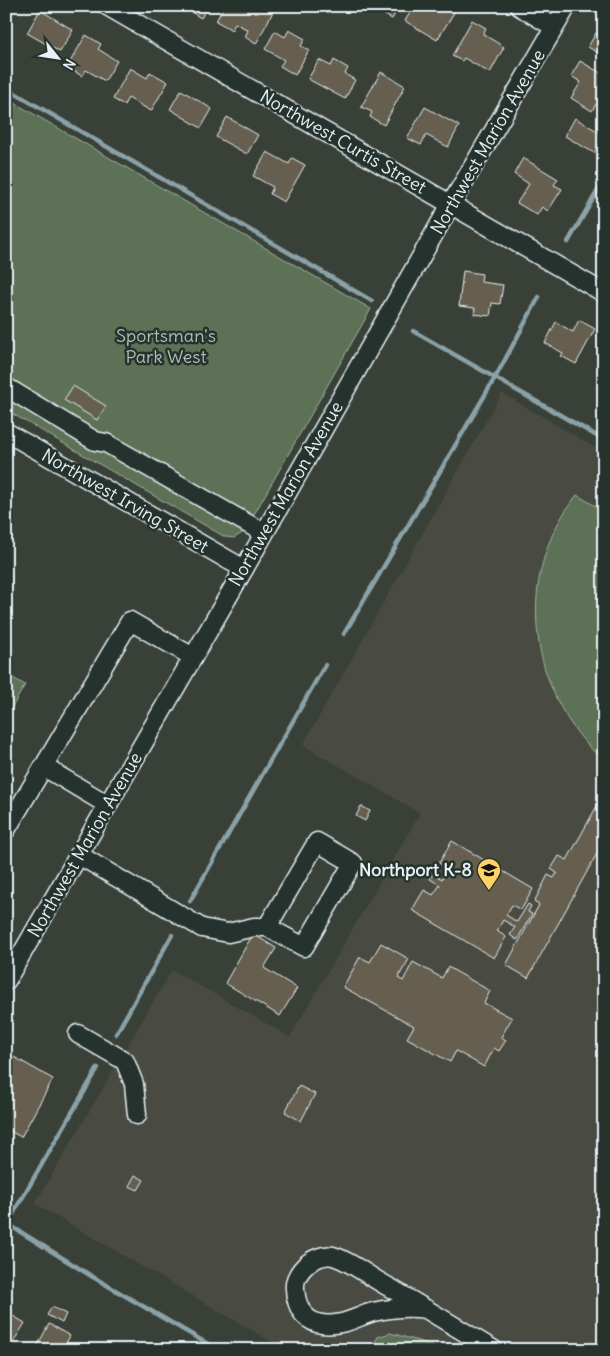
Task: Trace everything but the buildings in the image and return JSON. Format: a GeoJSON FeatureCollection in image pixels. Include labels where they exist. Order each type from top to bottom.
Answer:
{"type":"FeatureCollection","features":[{"type":"Feature","properties":{"kind":"street","name":"Northwest Curtis Street"},"geometry":{"type":"LineString","coordinates":[[107,6],[604,293]]}},
{"type":"Feature","properties":{"kind":"street"},"geometry":{"type":"LineString","coordinates":[[519,6],[554,27]]}},
{"type":"Feature","properties":{"kind":"street","name":"Northwest Marion Avenue"},"geometry":{"type":"LineString","coordinates":[[6,981],[244,569],[451,204],[567,6]]}},
{"type":"Feature","properties":{"kind":"street"},"geometry":{"type":"LineString","coordinates":[[6,387],[96,441],[106,443],[264,533]]}},
{"type":"Feature","properties":{"kind":"street","name":"Northwest Irving Street"},"geometry":{"type":"LineString","coordinates":[[6,432],[244,569]]}},
{"type":"Feature","properties":{"kind":"street"},"geometry":{"type":"LineString","coordinates":[[6,830],[130,621],[193,657]]}},
{"type":"Feature","properties":{"kind":"street"},"geometry":{"type":"LineString","coordinates":[[44,767],[108,805]]}},
{"type":"Feature","properties":{"kind":"street"},"geometry":{"type":"LineString","coordinates":[[79,855],[202,928],[228,933],[267,926],[304,947],[353,863],[317,842],[267,926]]}},
{"type":"Feature","properties":{"kind":"street"},"geometry":{"type":"LineString","coordinates":[[78,1034],[125,1061],[134,1084],[137,1115]]}},
{"type":"Feature","properties":{"kind":"street"},"geometry":{"type":"LineString","coordinates":[[426,1309],[397,1307],[341,1323],[324,1325],[315,1323],[300,1311],[295,1298],[294,1285],[300,1271],[309,1263],[322,1257],[333,1256],[351,1265],[426,1309],[494,1350]]}},
{"type":"Feature","properties":{"kind":"shaded area","name":"Northport K-8"},"geometry":{"type":"Polygon","coordinates":[[[502,393],[604,453],[604,1350],[286,1350],[35,1204],[172,970],[290,1037],[420,813],[303,745],[502,393]]]}},
{"type":"Feature","properties":{"kind":"green space","name":"Sportsman's Park West"},"geometry":{"type":"Polygon","coordinates":[[[6,98],[371,309],[244,532],[234,538],[225,537],[6,410],[6,98]]]}},
{"type":"Feature","properties":{"kind":"green space"},"geometry":{"type":"Polygon","coordinates":[[[577,495],[604,511],[604,761],[578,734],[559,703],[545,669],[538,633],[537,597],[543,561],[556,527],[577,495]]]}},
{"type":"Feature","properties":{"kind":"green space"},"geometry":{"type":"Polygon","coordinates":[[[6,674],[25,685],[8,714],[6,713],[6,674]]]}},
{"type":"Feature","properties":{"kind":"green space"},"geometry":{"type":"Polygon","coordinates":[[[390,1333],[429,1344],[437,1350],[370,1350],[378,1337],[390,1333]]]}},
{"type":"Feature","properties":{"kind":"waterway"},"geometry":{"type":"LineString","coordinates":[[6,88],[372,301]]}},
{"type":"Feature","properties":{"kind":"waterway"},"geometry":{"type":"LineString","coordinates":[[568,242],[604,180]]}},
{"type":"Feature","properties":{"kind":"waterway"},"geometry":{"type":"LineString","coordinates":[[344,634],[495,378],[539,297]]}},
{"type":"Feature","properties":{"kind":"waterway"},"geometry":{"type":"LineString","coordinates":[[413,331],[604,440]]}},
{"type":"Feature","properties":{"kind":"waterway"},"geometry":{"type":"LineString","coordinates":[[190,901],[325,665]]}},
{"type":"Feature","properties":{"kind":"waterway"},"geometry":{"type":"LineString","coordinates":[[116,1034],[172,935]]}},
{"type":"Feature","properties":{"kind":"waterway"},"geometry":{"type":"LineString","coordinates":[[7,1224],[98,1068]]}},
{"type":"Feature","properties":{"kind":"waterway"},"geometry":{"type":"LineString","coordinates":[[6,1223],[93,1277],[218,1350]]}},
{"type":"Feature","properties":{"kind":"place","name":"Northport K-8"},"geometry":{"type":"Point","coordinates":[489,891]}}]}
